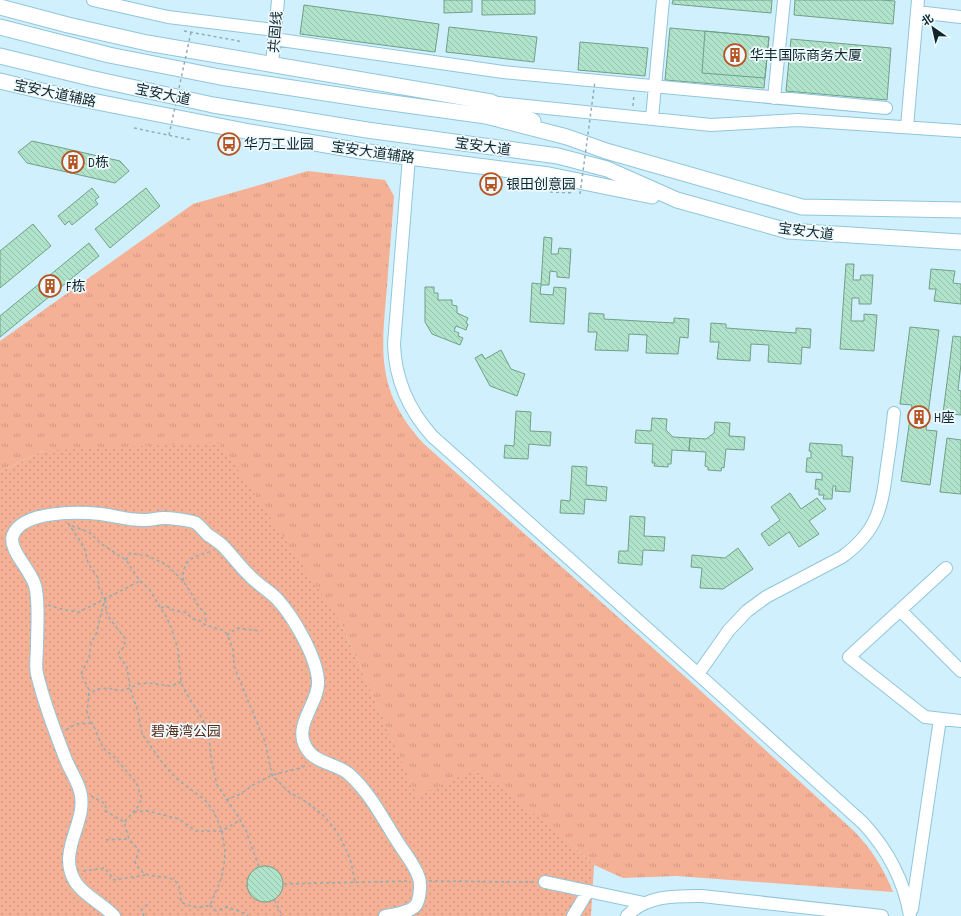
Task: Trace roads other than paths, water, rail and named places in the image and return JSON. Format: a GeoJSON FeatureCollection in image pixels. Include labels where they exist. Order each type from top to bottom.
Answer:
{"type":"FeatureCollection","features":[{"type":"Feature","properties":{"kind":"main road"},"geometry":{"type":"LineString","coordinates":[[0,7],[68,25],[147,43],[491,102],[567,137]]}},
{"type":"Feature","properties":{"kind":"main road","name":"宝安大道"},"geometry":{"type":"LineString","coordinates":[[0,27],[109,55],[220,77],[486,116],[567,137],[606,152],[802,207],[961,210]]}},
{"type":"Feature","properties":{"kind":"main road"},"geometry":{"type":"LineString","coordinates":[[109,55],[216,54]]}},
{"type":"Feature","properties":{"kind":"main road","name":"宝安大道"},"geometry":{"type":"LineString","coordinates":[[0,56],[212,105],[367,130],[558,156],[607,169],[677,200],[788,231],[961,242]]}},
{"type":"Feature","properties":{"kind":"main road","name":"宝安大道辅路"},"geometry":{"type":"LineString","coordinates":[[1,81],[52,93],[250,132],[361,151],[549,175],[677,200]]}},
{"type":"Feature","properties":{"kind":"street"},"geometry":{"type":"LineString","coordinates":[[93,0],[168,18],[502,72],[886,108]]}},
{"type":"Feature","properties":{"kind":"street","name":"共固线"},"geometry":{"type":"LineString","coordinates":[[272,64],[278,0]]}},
{"type":"Feature","properties":{"kind":"street"},"geometry":{"type":"LineString","coordinates":[[652,118],[662,0]]}},
{"type":"Feature","properties":{"kind":"street"},"geometry":{"type":"LineString","coordinates":[[774,98],[784,0]]}},
{"type":"Feature","properties":{"kind":"street"},"geometry":{"type":"LineString","coordinates":[[906,127],[918,0]]}},
{"type":"Feature","properties":{"kind":"street"},"geometry":{"type":"LineString","coordinates":[[917,12],[961,17]]}},
{"type":"Feature","properties":{"kind":"street"},"geometry":{"type":"LineString","coordinates":[[491,102],[711,124],[798,120],[961,131]]}},
{"type":"Feature","properties":{"kind":"street"},"geometry":{"type":"LineString","coordinates":[[409,157],[394,344],[394,357],[398,376],[409,405],[423,426],[432,436],[698,674],[874,835],[891,860],[898,874],[904,889],[910,916]]}},
{"type":"Feature","properties":{"kind":"street"},"geometry":{"type":"LineString","coordinates":[[698,674],[729,630],[746,611],[766,597],[842,557],[866,536],[877,517],[883,497],[894,414]]}},
{"type":"Feature","properties":{"kind":"street"},"geometry":{"type":"LineString","coordinates":[[114,916],[77,885],[71,872],[69,859],[71,840],[82,806],[80,790],[61,745],[36,671],[38,616],[36,587],[28,570],[13,548],[12,538],[18,527],[28,521],[48,514],[100,514],[144,521],[164,518],[194,522],[222,546],[252,578],[276,598],[289,614],[298,630],[310,653],[317,671],[319,682],[318,692],[304,720],[302,729],[306,746],[312,755],[347,772],[361,786],[412,862],[418,901],[416,916]]}},
{"type":"Feature","properties":{"kind":"street"},"geometry":{"type":"LineString","coordinates":[[946,568],[849,657],[925,717],[961,721]]}},
{"type":"Feature","properties":{"kind":"street"},"geometry":{"type":"LineString","coordinates":[[900,610],[961,671]]}},
{"type":"Feature","properties":{"kind":"street"},"geometry":{"type":"LineString","coordinates":[[910,916],[940,719]]}},
{"type":"Feature","properties":{"kind":"street"},"geometry":{"type":"LineString","coordinates":[[545,882],[644,903]]}},
{"type":"Feature","properties":{"kind":"street"},"geometry":{"type":"LineString","coordinates":[[573,916],[588,891]]}},
{"type":"Feature","properties":{"kind":"street"},"geometry":{"type":"LineString","coordinates":[[627,916],[644,903],[677,896],[702,896],[882,916]]}},
{"type":"Feature","properties":{"kind":"street"},"geometry":{"type":"LineString","coordinates":[[385,916],[409,910],[415,907],[418,901]]}},
{"type":"Feature","properties":{"kind":"place","name":"华丰国际商务大厦"},"geometry":{"type":"Point","coordinates":[735,55]}},
{"type":"Feature","properties":{"kind":"place","name":"华万工业园"},"geometry":{"type":"Point","coordinates":[229,144]}},
{"type":"Feature","properties":{"kind":"place","name":"D栋"},"geometry":{"type":"Point","coordinates":[73,162]}},
{"type":"Feature","properties":{"kind":"place","name":"银田创意园"},"geometry":{"type":"Point","coordinates":[491,184]}},
{"type":"Feature","properties":{"kind":"place","name":"F栋"},"geometry":{"type":"Point","coordinates":[50,286]}},
{"type":"Feature","properties":{"kind":"place","name":"H座"},"geometry":{"type":"Point","coordinates":[919,417]}},
{"type":"Feature","properties":{"kind":"park label","name":"碧海湾公园"},"geometry":{"type":"Point","coordinates":[186,731]}}]}
